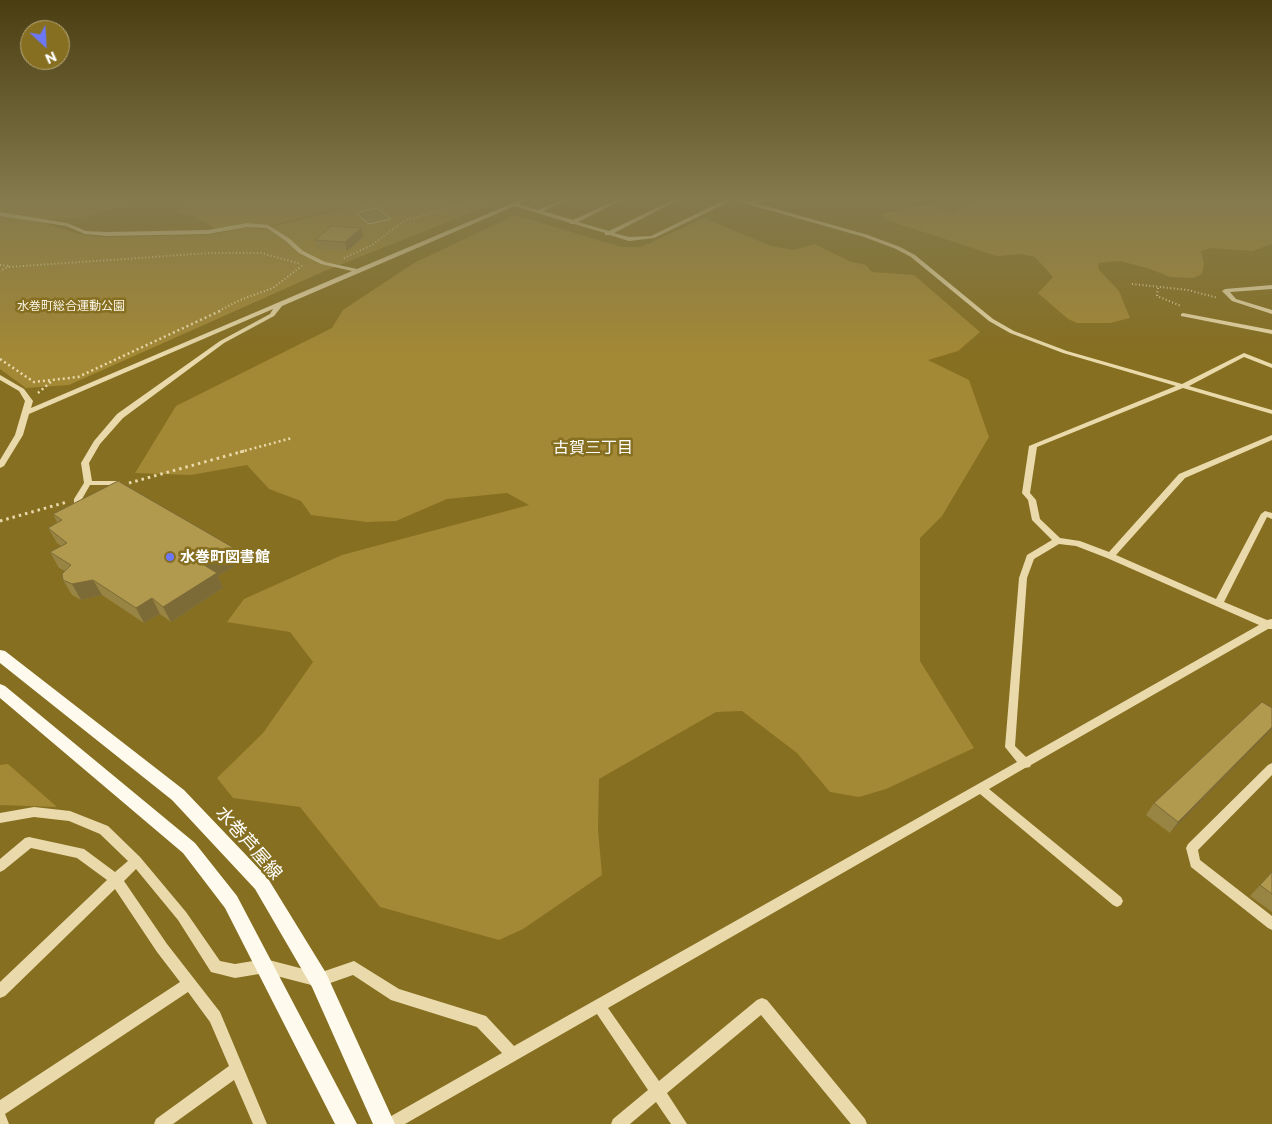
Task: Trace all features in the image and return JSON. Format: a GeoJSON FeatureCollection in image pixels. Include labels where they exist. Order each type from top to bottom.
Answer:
{"type":"FeatureCollection","features":[{"type":"Feature","properties":{"kind":"main road","name":"水巻芦屋線"},"geometry":{"type":"LineString","coordinates":[[0,655],[178,795],[261,883],[319,980],[384,1124]]}},
{"type":"Feature","properties":{"kind":"main road"},"geometry":{"type":"LineString","coordinates":[[0,690],[189,848],[231,902],[346,1124]]}},
{"type":"Feature","properties":{"kind":"street"},"geometry":{"type":"LineString","coordinates":[[299,250],[323,263],[357,271]]}},
{"type":"Feature","properties":{"kind":"street"},"geometry":{"type":"LineString","coordinates":[[96,502],[81,507],[78,504],[78,498],[88,483],[85,463],[98,443],[120,416],[222,342],[272,315],[277,307],[405,250]]}},
{"type":"Feature","properties":{"kind":"street"},"geometry":{"type":"LineString","coordinates":[[900,250],[913,256],[991,320],[1012,332],[1065,352],[1272,412]]}},
{"type":"Feature","properties":{"kind":"street"},"geometry":{"type":"LineString","coordinates":[[1272,287],[1225,291],[1234,300],[1272,312]]}},
{"type":"Feature","properties":{"kind":"street"},"geometry":{"type":"LineString","coordinates":[[27,412],[288,302]]}},
{"type":"Feature","properties":{"kind":"street"},"geometry":{"type":"LineString","coordinates":[[1183,315],[1272,332]]}},
{"type":"Feature","properties":{"kind":"street"},"geometry":{"type":"LineString","coordinates":[[1058,541],[1036,520],[1032,500],[1026,493],[1033,446],[1183,386],[1244,355],[1272,366]]}},
{"type":"Feature","properties":{"kind":"street"},"geometry":{"type":"LineString","coordinates":[[0,377],[22,390],[29,401],[19,435],[0,466]]}},
{"type":"Feature","properties":{"kind":"street"},"geometry":{"type":"LineString","coordinates":[[1110,556],[1182,476],[1272,437]]}},
{"type":"Feature","properties":{"kind":"street"},"geometry":{"type":"LineString","coordinates":[[88,483],[116,483],[119,486],[116,492],[110,495]]}},
{"type":"Feature","properties":{"kind":"street"},"geometry":{"type":"LineString","coordinates":[[1219,602],[1265,514],[1272,516]]}},
{"type":"Feature","properties":{"kind":"street"},"geometry":{"type":"LineString","coordinates":[[1026,764],[1010,747],[1022,578],[1030,557],[1058,541],[1076,543],[1270,624]]}},
{"type":"Feature","properties":{"kind":"street"},"geometry":{"type":"LineString","coordinates":[[392,1124],[1270,624]]}},
{"type":"Feature","properties":{"kind":"street"},"geometry":{"type":"LineString","coordinates":[[1272,768],[1192,848],[1195,863],[1272,924]]}},
{"type":"Feature","properties":{"kind":"street"},"geometry":{"type":"LineString","coordinates":[[982,789],[1117,901]]}},
{"type":"Feature","properties":{"kind":"street"},"geometry":{"type":"LineString","coordinates":[[0,818],[34,812],[70,816],[104,830],[136,861],[182,916],[216,967],[235,971],[265,966],[319,980],[354,968],[396,995],[481,1021],[513,1055]]}},
{"type":"Feature","properties":{"kind":"street"},"geometry":{"type":"LineString","coordinates":[[0,866],[29,842],[80,853],[116,880],[162,948],[215,1017],[260,1124]]}},
{"type":"Feature","properties":{"kind":"street"},"geometry":{"type":"LineString","coordinates":[[0,991],[136,861]]}},
{"type":"Feature","properties":{"kind":"street"},"geometry":{"type":"LineString","coordinates":[[0,1109],[190,983]]}},
{"type":"Feature","properties":{"kind":"street"},"geometry":{"type":"LineString","coordinates":[[618,1124],[762,1005],[860,1124]]}},
{"type":"Feature","properties":{"kind":"street"},"geometry":{"type":"LineString","coordinates":[[599,1006],[680,1124]]}},
{"type":"Feature","properties":{"kind":"street"},"geometry":{"type":"LineString","coordinates":[[161,1124],[237,1069]]}},
{"type":"Feature","properties":{"kind":"street"},"geometry":{"type":"LineString","coordinates":[[0,1118],[2,1124]]}},
{"type":"Feature","properties":{"kind":"path"},"geometry":{"type":"LineString","coordinates":[[0,271],[9,267],[220,252],[261,253],[278,256],[296,264],[323,263],[362,250]]}},
{"type":"Feature","properties":{"kind":"path"},"geometry":{"type":"LineString","coordinates":[[0,265],[7,264],[9,267]]}},
{"type":"Feature","properties":{"kind":"path"},"geometry":{"type":"LineString","coordinates":[[0,359],[34,382],[78,377],[231,306],[240,300],[265,292],[286,280],[291,272],[304,264]]}},
{"type":"Feature","properties":{"kind":"path"},"geometry":{"type":"LineString","coordinates":[[1132,284],[1188,290],[1209,298],[1234,300]]}},
{"type":"Feature","properties":{"kind":"path"},"geometry":{"type":"LineString","coordinates":[[1158,288],[1157,296],[1181,305],[1183,315]]}},
{"type":"Feature","properties":{"kind":"path"},"geometry":{"type":"LineString","coordinates":[[38,393],[54,380]]}},
{"type":"Feature","properties":{"kind":"path"},"geometry":{"type":"LineString","coordinates":[[119,486],[292,438]]}},
{"type":"Feature","properties":{"kind":"path"},"geometry":{"type":"LineString","coordinates":[[0,521],[78,498]]}},
{"type":"Feature","properties":{"kind":"green space","name":"水巻町総合運動公園"},"geometry":{"type":"Polygon","coordinates":[[[0,250],[376,250],[327,270],[69,385],[26,388],[0,369],[0,250]]]}},
{"type":"Feature","properties":{"kind":"green space"},"geometry":{"type":"Polygon","coordinates":[[[440,250],[828,250],[851,262],[866,265],[872,272],[914,275],[980,332],[958,351],[928,360],[969,380],[989,437],[942,516],[920,538],[920,661],[974,748],[886,789],[859,797],[830,792],[797,753],[742,711],[716,712],[599,779],[598,829],[602,875],[523,929],[499,940],[380,907],[300,807],[233,798],[217,778],[263,733],[313,662],[290,632],[227,622],[244,599],[342,555],[529,505],[507,493],[447,499],[396,521],[367,522],[311,515],[301,501],[269,489],[247,465],[191,475],[135,473],[176,406],[332,328],[343,310],[414,263],[440,250]]]}},
{"type":"Feature","properties":{"kind":"green space"},"geometry":{"type":"Polygon","coordinates":[[[980,250],[1203,250],[1201,251],[1204,264],[1202,274],[1193,278],[1170,277],[1150,269],[1120,261],[1098,263],[1099,270],[1119,291],[1130,318],[1110,323],[1077,323],[1068,319],[1038,293],[1053,277],[1035,257],[1022,254],[997,256],[980,250]]]}},
{"type":"Feature","properties":{"kind":"green space"},"geometry":{"type":"Polygon","coordinates":[[[8,764],[57,807],[0,805],[0,765],[8,764]]]}},
{"type":"Feature","properties":{"kind":"building"},"geometry":{"type":"Polygon","coordinates":[[[118,481],[234,548],[204,565],[217,573],[163,607],[152,598],[136,608],[93,580],[72,584],[63,580],[62,574],[71,565],[50,552],[67,543],[48,528],[62,520],[53,514],[118,481]]]}},
{"type":"Feature","properties":{"kind":"building"},"geometry":{"type":"Polygon","coordinates":[[[1262,702],[1272,708],[1272,727],[1178,822],[1154,803],[1262,702]]]}},
{"type":"Feature","properties":{"kind":"building"},"geometry":{"type":"Polygon","coordinates":[[[1272,872],[1272,894],[1260,885],[1272,872]]]}},
{"type":"Feature","properties":{"kind":"place","name":"水巻町図書館"},"geometry":{"type":"Point","coordinates":[170,557]}},
{"type":"Feature","properties":{"kind":"district","name":"古賀三丁目"},"geometry":{"type":"Point","coordinates":[593,448]}}]}
